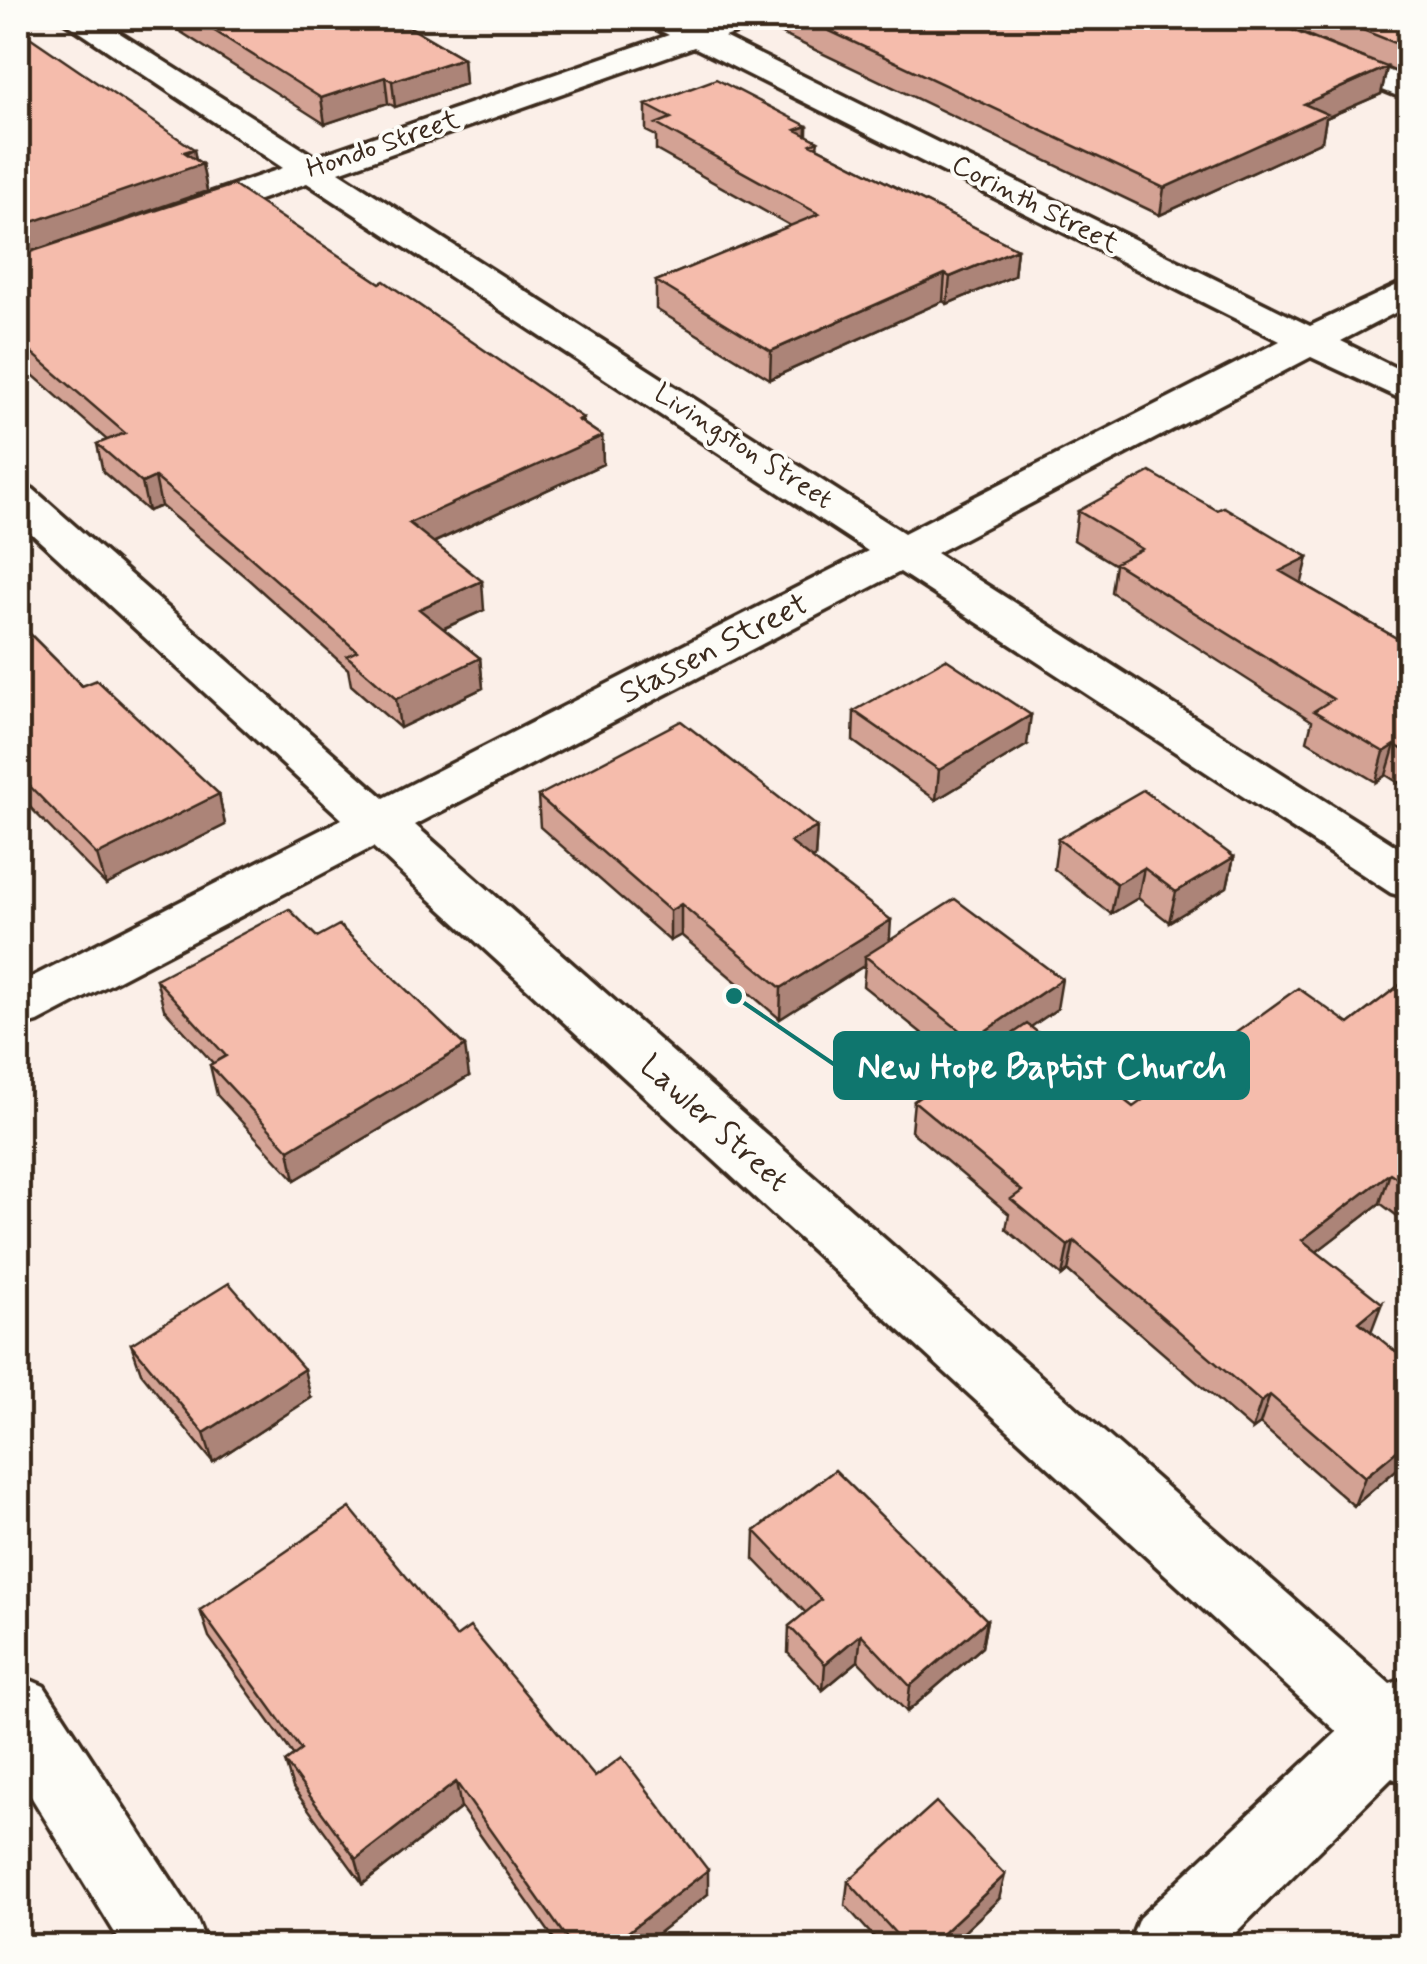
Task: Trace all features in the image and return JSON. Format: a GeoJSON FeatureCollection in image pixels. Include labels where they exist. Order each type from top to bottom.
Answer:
{"type":"FeatureCollection","features":[{"type":"Feature","properties":{"kind":"street","name":"Livingston Street"},"geometry":{"type":"LineString","coordinates":[[75,18],[1410,880]]}},
{"type":"Feature","properties":{"kind":"street","name":"Corinth Street"},"geometry":{"type":"LineString","coordinates":[[660,18],[1410,392]]}},
{"type":"Feature","properties":{"kind":"street","name":"Hondo Street"},"geometry":{"type":"LineString","coordinates":[[146,228],[748,18]]}},
{"type":"Feature","properties":{"kind":"street"},"geometry":{"type":"LineString","coordinates":[[1232,18],[1410,90]]}},
{"type":"Feature","properties":{"kind":"street","name":"Stassen Street"},"geometry":{"type":"LineString","coordinates":[[18,1008],[1410,290]]}},
{"type":"Feature","properties":{"kind":"street","name":"Lawler Street"},"geometry":{"type":"LineString","coordinates":[[18,498],[1403,1731]]}},
{"type":"Feature","properties":{"kind":"street"},"geometry":{"type":"LineString","coordinates":[[18,1710],[168,1946]]}},
{"type":"Feature","properties":{"kind":"street"},"geometry":{"type":"LineString","coordinates":[[1166,1946],[1403,1731]]}},
{"type":"Feature","properties":{"kind":"building"},"geometry":{"type":"Polygon","coordinates":[[[194,18],[393,18],[463,58],[321,98],[194,18]]]}},
{"type":"Feature","properties":{"kind":"building"},"geometry":{"type":"Polygon","coordinates":[[[802,18],[1261,18],[1387,67],[1304,104],[1327,114],[1164,188],[802,18]]]}},
{"type":"Feature","properties":{"kind":"building"},"geometry":{"type":"Polygon","coordinates":[[[1333,18],[1410,18],[1410,49],[1333,18]]]}},
{"type":"Feature","properties":{"kind":"building"},"geometry":{"type":"Polygon","coordinates":[[[18,29],[194,149],[184,152],[202,164],[18,227],[18,29]]]}},
{"type":"Feature","properties":{"kind":"building"},"geometry":{"type":"Polygon","coordinates":[[[716,79],[807,126],[796,130],[818,141],[811,144],[1017,249],[950,277],[945,274],[771,351],[656,281],[819,214],[656,124],[671,118],[646,105],[716,79]]]}},
{"type":"Feature","properties":{"kind":"building"},"geometry":{"type":"Polygon","coordinates":[[[233,185],[380,283],[384,281],[583,418],[578,420],[602,436],[409,523],[482,581],[419,609],[480,658],[396,699],[347,656],[357,651],[242,550],[155,477],[142,483],[97,444],[125,433],[18,341],[18,256],[233,185]]]}},
{"type":"Feature","properties":{"kind":"building"},"geometry":{"type":"Polygon","coordinates":[[[1150,472],[1217,510],[1224,507],[1308,557],[1280,571],[1410,646],[1410,754],[1395,745],[1384,752],[1314,711],[1333,699],[1115,563],[1142,549],[1078,511],[1150,472]]]}},
{"type":"Feature","properties":{"kind":"building"},"geometry":{"type":"Polygon","coordinates":[[[18,622],[82,686],[97,680],[219,794],[97,855],[18,774],[18,622]]]}},
{"type":"Feature","properties":{"kind":"building"},"geometry":{"type":"Polygon","coordinates":[[[946,659],[1031,715],[939,770],[854,711],[946,659]]]}},
{"type":"Feature","properties":{"kind":"building"},"geometry":{"type":"Polygon","coordinates":[[[681,721],[817,827],[790,842],[891,920],[781,988],[681,904],[670,911],[538,796],[681,721]]]}},
{"type":"Feature","properties":{"kind":"building"},"geometry":{"type":"Polygon","coordinates":[[[1143,790],[1234,857],[1176,892],[1144,868],[1117,884],[1058,839],[1143,790]]]}},
{"type":"Feature","properties":{"kind":"building"},"geometry":{"type":"Polygon","coordinates":[[[955,899],[1062,979],[972,1040],[865,956],[955,899]]]}},
{"type":"Feature","properties":{"kind":"building"},"geometry":{"type":"Polygon","coordinates":[[[289,909],[317,937],[339,925],[465,1046],[289,1150],[210,1065],[226,1056],[156,979],[289,909]]]}},
{"type":"Feature","properties":{"kind":"building"},"geometry":{"type":"Polygon","coordinates":[[[1410,977],[1410,1187],[1390,1173],[1302,1240],[1382,1303],[1359,1322],[1410,1363],[1410,1440],[1365,1477],[1270,1395],[1261,1402],[1074,1241],[1068,1246],[1011,1199],[1022,1191],[914,1101],[1027,1024],[1133,1107],[1298,988],[1349,1024],[1410,977]]]}},
{"type":"Feature","properties":{"kind":"building"},"geometry":{"type":"Polygon","coordinates":[[[229,1283],[304,1369],[204,1433],[131,1344],[229,1283]]]}},
{"type":"Feature","properties":{"kind":"building"},"geometry":{"type":"Polygon","coordinates":[[[835,1470],[987,1620],[910,1686],[861,1634],[825,1664],[789,1626],[821,1600],[755,1531],[835,1470]]]}},
{"type":"Feature","properties":{"kind":"building"},"geometry":{"type":"Polygon","coordinates":[[[350,1508],[456,1637],[470,1627],[595,1777],[622,1757],[708,1870],[610,1946],[572,1946],[456,1782],[356,1859],[285,1762],[301,1750],[200,1610],[350,1508]]]}},
{"type":"Feature","properties":{"kind":"building"},"geometry":{"type":"Polygon","coordinates":[[[936,1802],[1005,1875],[929,1946],[907,1946],[848,1881],[936,1802]]]}},
{"type":"Feature","properties":{"kind":"place","name":"New Hope Baptist Church"},"geometry":{"type":"Point","coordinates":[734,996]}}]}
